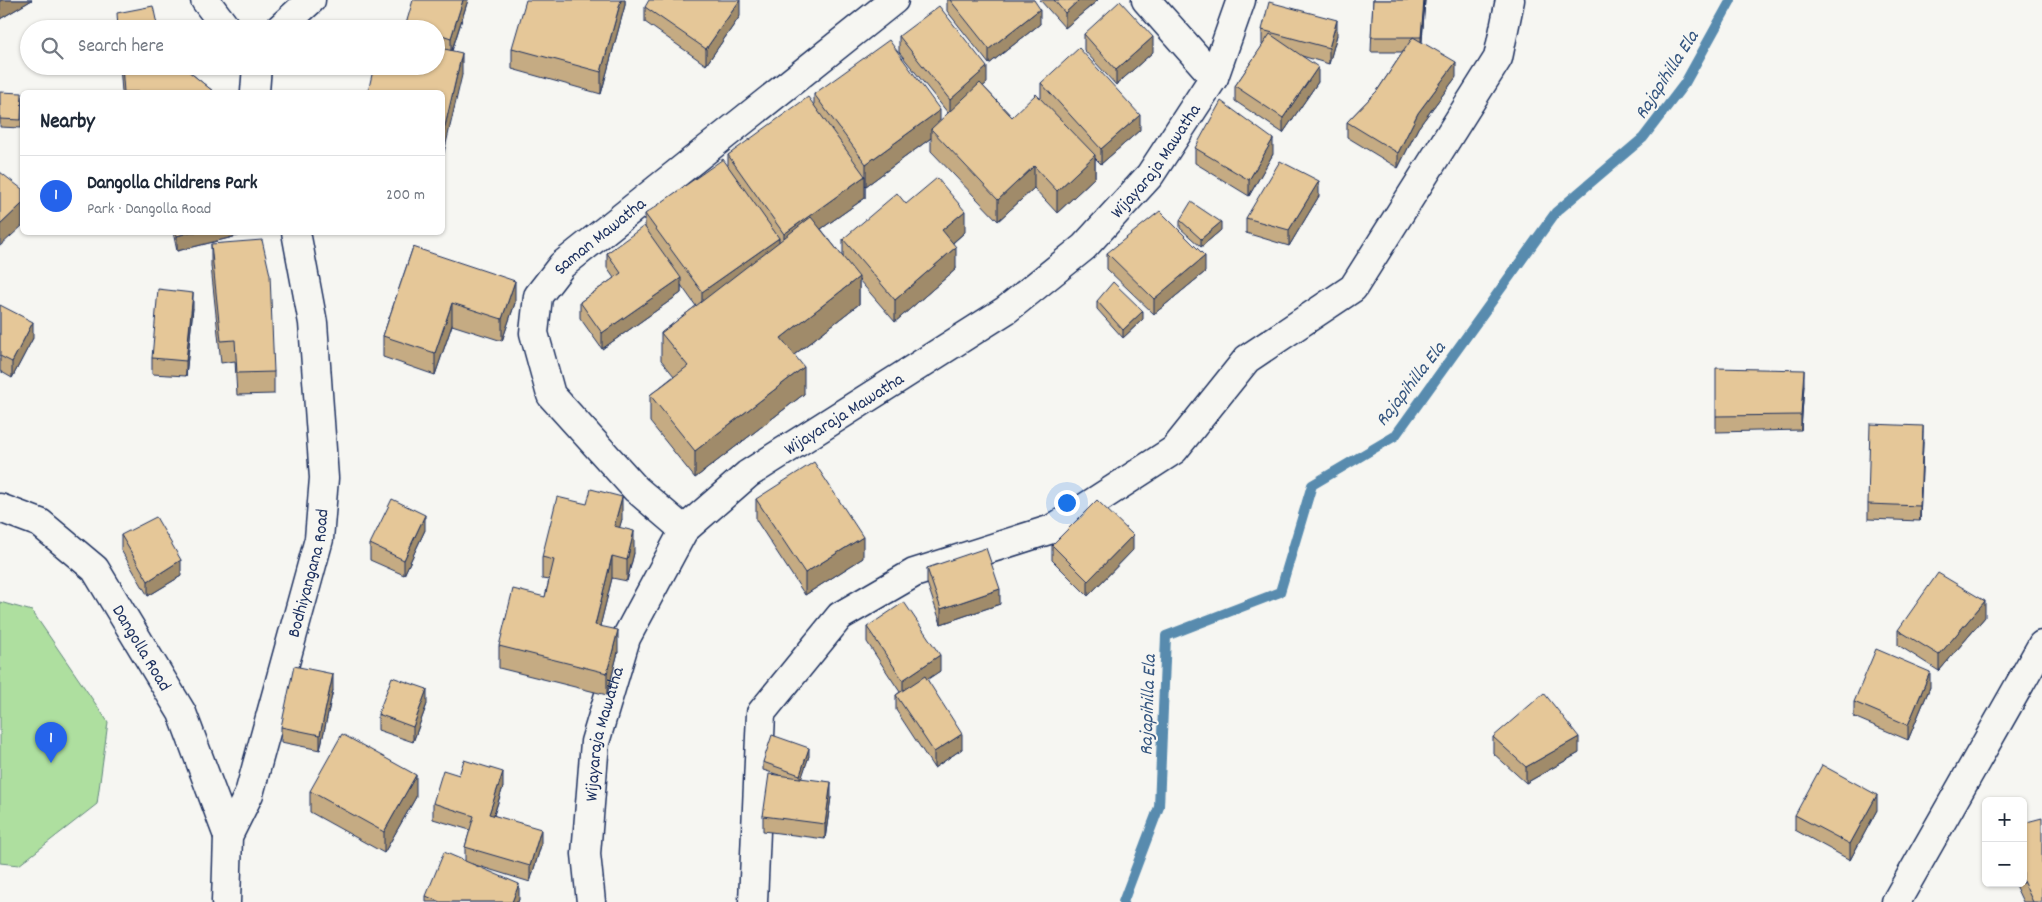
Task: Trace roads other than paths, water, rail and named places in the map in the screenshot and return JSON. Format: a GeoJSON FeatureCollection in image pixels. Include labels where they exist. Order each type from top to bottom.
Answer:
{"type":"FeatureCollection","features":[{"type":"Feature","properties":{"kind":"street"},"geometry":{"type":"LineString","coordinates":[[205,0],[221,20]]}},
{"type":"Feature","properties":{"kind":"street"},"geometry":{"type":"LineString","coordinates":[[289,20],[311,0]]}},
{"type":"Feature","properties":{"kind":"street","name":"Saman Mawatha"},"geometry":{"type":"LineString","coordinates":[[684,530],[636,489],[551,395],[534,333],[538,296],[562,265],[894,0]]}},
{"type":"Feature","properties":{"kind":"street"},"geometry":{"type":"LineString","coordinates":[[1146,0],[1214,77]]}},
{"type":"Feature","properties":{"kind":"street","name":"Wijayaraja Mawatha"},"geometry":{"type":"LineString","coordinates":[[591,902],[586,854],[595,742],[626,638],[684,530],[748,474],[1006,310],[1084,247],[1150,175],[1214,77],[1242,0]]}},
{"type":"Feature","properties":{"kind":"street"},"geometry":{"type":"LineString","coordinates":[[753,902],[761,713],[840,616],[914,573],[1052,529],[1060,524],[1174,450],[1248,359],[1353,288],[1498,58],[1510,0]]}},
{"type":"Feature","properties":{"kind":"street"},"geometry":{"type":"LineString","coordinates":[[255,90],[256,75]]}},
{"type":"Feature","properties":{"kind":"street","name":"Bodhiyangana Road"},"geometry":{"type":"LineString","coordinates":[[226,902],[228,836],[249,794],[319,539],[324,478],[313,323],[297,235]]}},
{"type":"Feature","properties":{"kind":"street","name":"Dangolla Road"},"geometry":{"type":"LineString","coordinates":[[0,508],[40,523],[95,569],[182,713],[228,836]]}},
{"type":"Feature","properties":{"kind":"street"},"geometry":{"type":"LineString","coordinates":[[1896,902],[2042,646]]}},
{"type":"Feature","properties":{"kind":"waterway","name":"Rajapihilla Ela"},"geometry":{"type":"LineString","coordinates":[[1123,902],[1159,807],[1166,636],[1280,592],[1312,485],[1395,436],[1556,212],[1643,138],[1685,83],[1731,0]]}},
{"type":"Feature","properties":{"kind":"place","name":"Dangolla Childrens Park"},"geometry":{"type":"Point","coordinates":[51,763]}}]}
